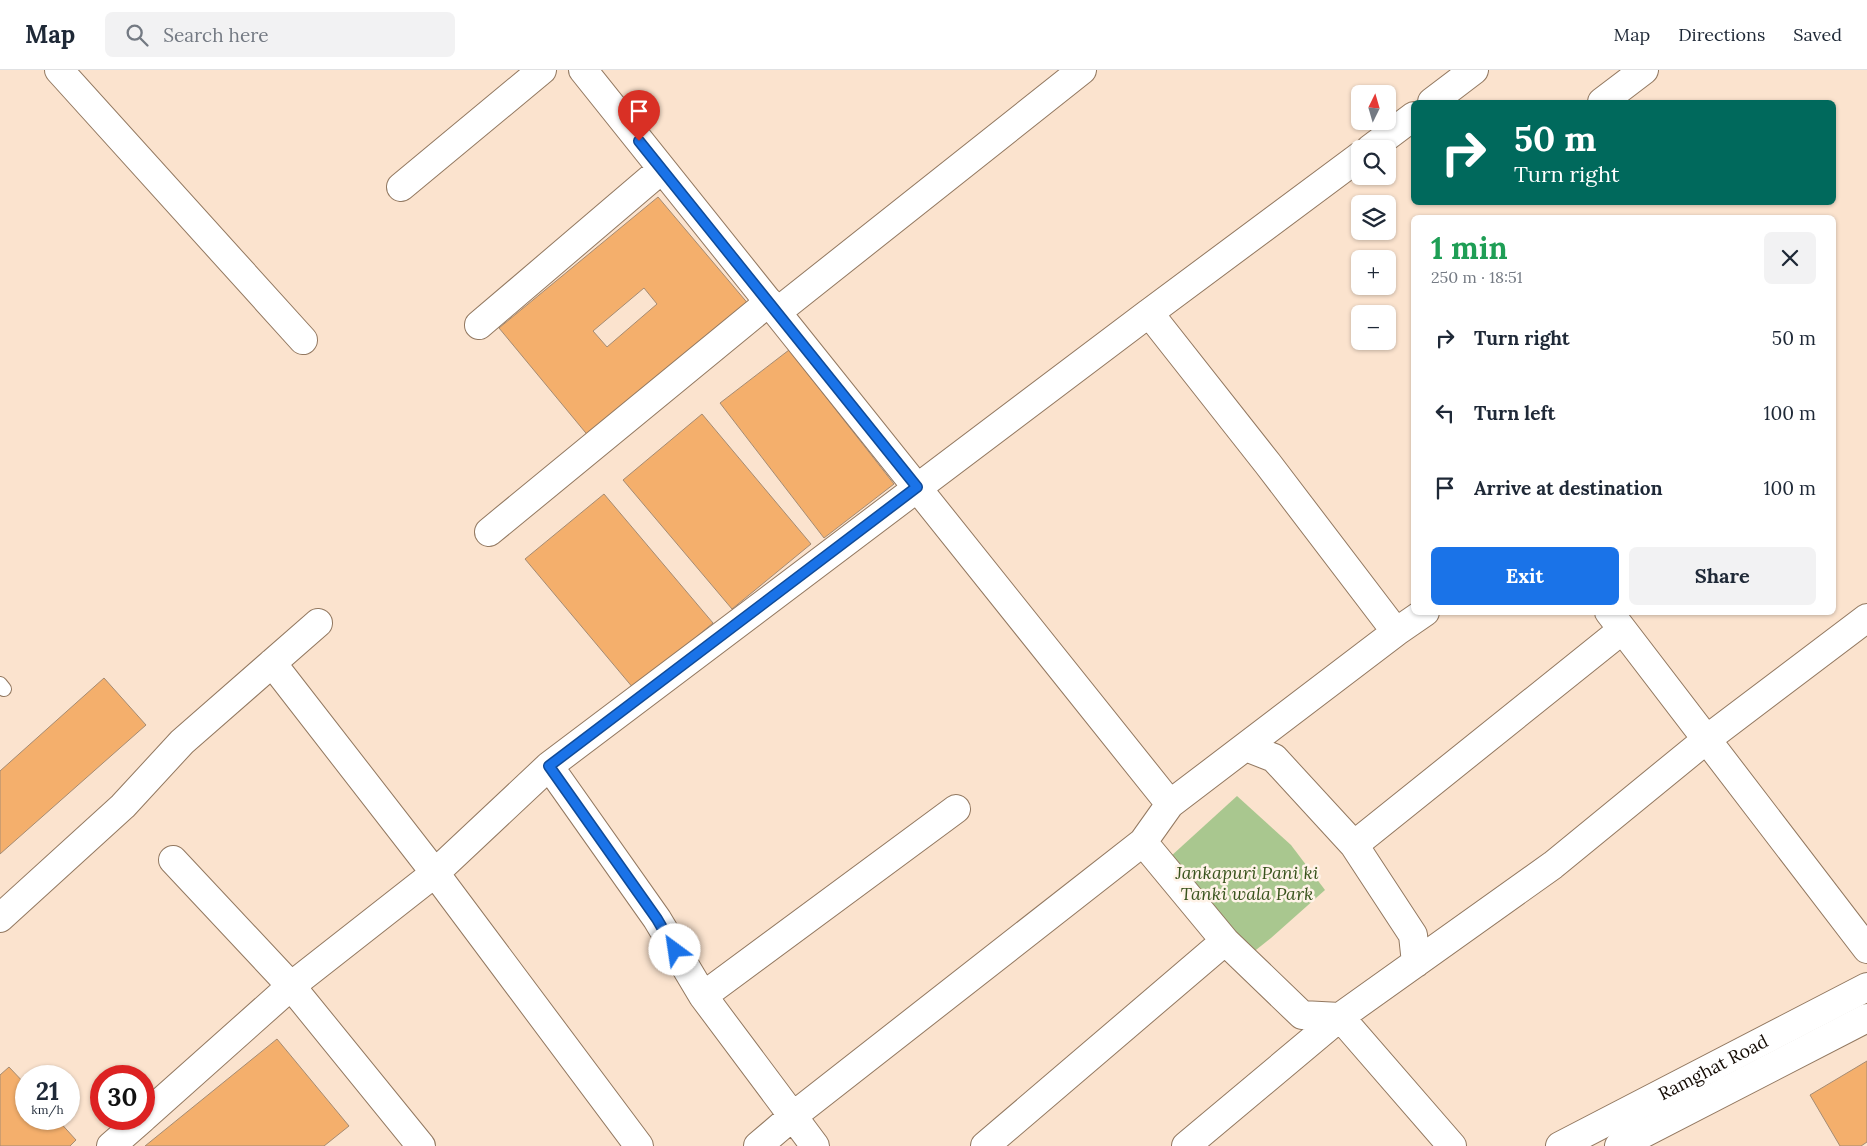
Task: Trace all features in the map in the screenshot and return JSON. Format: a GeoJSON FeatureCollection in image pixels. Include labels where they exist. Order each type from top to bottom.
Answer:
{"type":"FeatureCollection","features":[{"type":"Feature","properties":{"kind":"street"},"geometry":{"type":"LineString","coordinates":[[59,70],[303,340]]}},
{"type":"Feature","properties":{"kind":"street"},"geometry":{"type":"LineString","coordinates":[[401,187],[542,70]]}},
{"type":"Feature","properties":{"kind":"street"},"geometry":{"type":"LineString","coordinates":[[583,70],[1170,804]]}},
{"type":"Feature","properties":{"kind":"street"},"geometry":{"type":"LineString","coordinates":[[489,532],[773,307],[1082,70]]}},
{"type":"Feature","properties":{"kind":"street"},"geometry":{"type":"LineString","coordinates":[[1435,100],[1474,70]]}},
{"type":"Feature","properties":{"kind":"street"},"geometry":{"type":"LineString","coordinates":[[1605,100],[1644,70]]}},
{"type":"Feature","properties":{"kind":"street"},"geometry":{"type":"LineString","coordinates":[[1382,140],[1411,118]]}},
{"type":"Feature","properties":{"kind":"street"},"geometry":{"type":"LineString","coordinates":[[155,1107],[292,986],[435,873],[549,766],[917,487],[1351,163]]}},
{"type":"Feature","properties":{"kind":"street"},"geometry":{"type":"LineString","coordinates":[[479,325],[662,169]]}},
{"type":"Feature","properties":{"kind":"street"},"geometry":{"type":"LineString","coordinates":[[1149,313],[1268,464],[1396,632]]}},
{"type":"Feature","properties":{"kind":"street"},"geometry":{"type":"LineString","coordinates":[[758,1146],[793,1116],[1143,842],[1170,804],[1421,615]]}},
{"type":"Feature","properties":{"kind":"street"},"geometry":{"type":"LineString","coordinates":[[1186,1146],[1340,1017],[1553,865],[1706,739],[1867,618]]}},
{"type":"Feature","properties":{"kind":"street"},"geometry":{"type":"LineString","coordinates":[[1354,845],[1615,621],[1867,949]]}},
{"type":"Feature","properties":{"kind":"street"},"geometry":{"type":"LineString","coordinates":[[0,918],[123,806],[182,742],[318,623]]}},
{"type":"Feature","properties":{"kind":"street"},"geometry":{"type":"LineString","coordinates":[[272,663],[435,873],[639,1146]]}},
{"type":"Feature","properties":{"kind":"street"},"geometry":{"type":"LineString","coordinates":[[1246,746],[1274,758],[1354,845],[1413,935],[1416,963]]}},
{"type":"Feature","properties":{"kind":"street"},"geometry":{"type":"LineString","coordinates":[[549,766],[657,919],[703,996],[815,1146]]}},
{"type":"Feature","properties":{"kind":"street"},"geometry":{"type":"LineString","coordinates":[[703,996],[956,809]]}},
{"type":"Feature","properties":{"kind":"street"},"geometry":{"type":"LineString","coordinates":[[1143,842],[1225,940],[1302,1015],[1340,1017],[1452,1146]]}},
{"type":"Feature","properties":{"kind":"street"},"geometry":{"type":"LineString","coordinates":[[173,860],[292,986],[421,1146]]}},
{"type":"Feature","properties":{"kind":"street"},"geometry":{"type":"LineString","coordinates":[[985,1146],[1225,940]]}},
{"type":"Feature","properties":{"kind":"street","name":"Ramghat Road"},"geometry":{"type":"LineString","coordinates":[[1560,1146],[1867,987]]}},
{"type":"Feature","properties":{"kind":"street","name":"Ramghat Road"},"geometry":{"type":"LineString","coordinates":[[1619,1146],[1867,1018]]}},
{"type":"Feature","properties":{"kind":"street"},"geometry":{"type":"LineString","coordinates":[[111,1146],[129,1130]]}},
{"type":"Feature","properties":{"kind":"green space","name":"Jankapuri Pani ki Tanki wala Park"},"geometry":{"type":"Polygon","coordinates":[[[1237,796],[1291,845],[1325,890],[1242,961],[1170,857],[1237,796]]]}},
{"type":"Feature","properties":{"kind":"building"},"geometry":{"type":"Polygon","coordinates":[[[658,197],[750,306],[590,438],[499,328],[658,197]],[[644,288],[593,331],[607,347],[657,304],[644,288]]]}},
{"type":"Feature","properties":{"kind":"building"},"geometry":{"type":"Polygon","coordinates":[[[789,350],[894,484],[824,538],[720,403],[789,350]]]}},
{"type":"Feature","properties":{"kind":"building"},"geometry":{"type":"Polygon","coordinates":[[[702,414],[811,544],[732,609],[623,480],[702,414]]]}},
{"type":"Feature","properties":{"kind":"building"},"geometry":{"type":"Polygon","coordinates":[[[604,494],[713,623],[634,689],[525,559],[604,494]]]}},
{"type":"Feature","properties":{"kind":"building"},"geometry":{"type":"Polygon","coordinates":[[[104,678],[146,725],[0,854],[0,771],[104,678]]]}},
{"type":"Feature","properties":{"kind":"building"},"geometry":{"type":"Polygon","coordinates":[[[277,1039],[349,1126],[324,1146],[145,1146],[277,1039]]]}},
{"type":"Feature","properties":{"kind":"building"},"geometry":{"type":"Polygon","coordinates":[[[1867,1061],[1867,1142],[1861,1146],[1840,1146],[1810,1095],[1867,1061]]]}},
{"type":"Feature","properties":{"kind":"building"},"geometry":{"type":"Polygon","coordinates":[[[9,1067],[15,1073],[15,1130],[67,1130],[76,1140],[70,1146],[0,1146],[0,1075],[9,1067]]]}},
{"type":"Feature","properties":{"kind":"route"},"geometry":{"type":"LineString","coordinates":[[639,141],[917,487],[549,766],[657,919],[675,950]]}}]}
